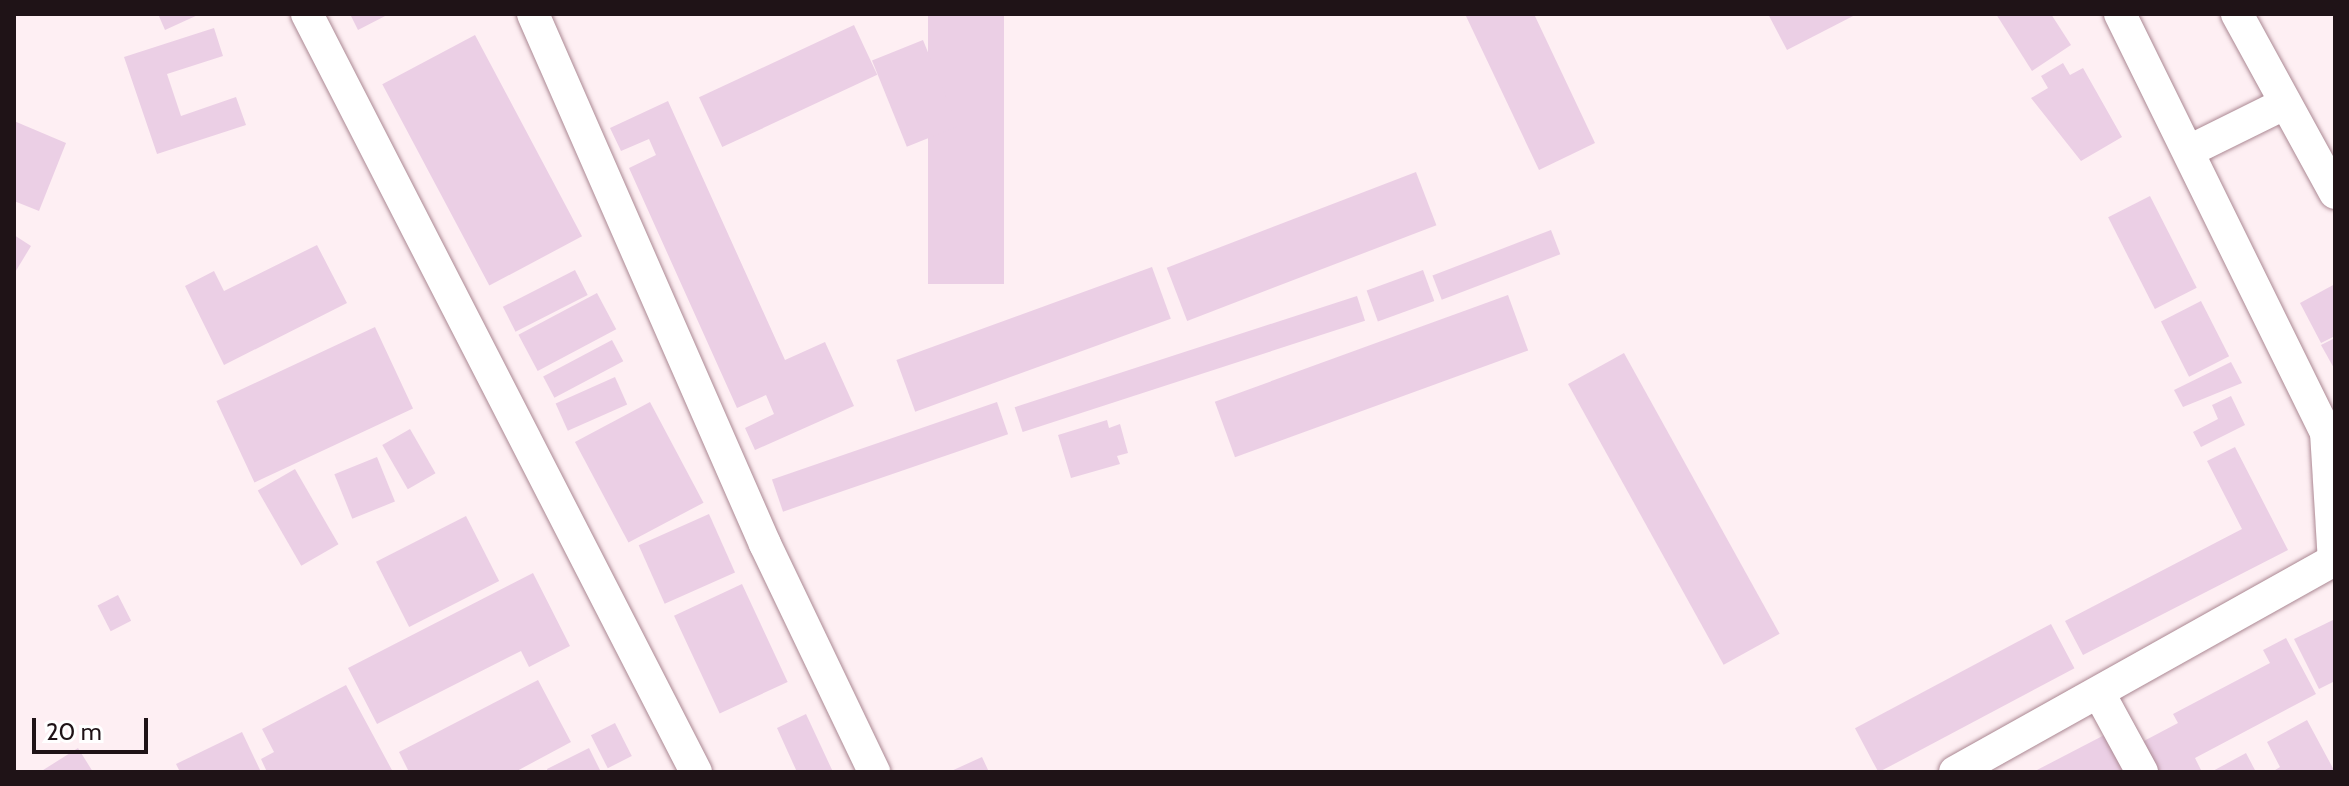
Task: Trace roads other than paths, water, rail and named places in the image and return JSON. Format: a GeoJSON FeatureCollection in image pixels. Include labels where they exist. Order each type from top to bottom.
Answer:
{"type":"FeatureCollection","features":[{"type":"Feature","properties":{"kind":"street"},"geometry":{"type":"LineString","coordinates":[[307,14],[696,772]]}},
{"type":"Feature","properties":{"kind":"street"},"geometry":{"type":"LineString","coordinates":[[533,14],[752,516],[874,772]]}},
{"type":"Feature","properties":{"kind":"street"},"geometry":{"type":"LineString","coordinates":[[1955,772],[2100,695],[2334,560],[2330,436],[2120,14]]}},
{"type":"Feature","properties":{"kind":"street"},"geometry":{"type":"LineString","coordinates":[[2237,14],[2282,105],[2335,193]]}},
{"type":"Feature","properties":{"kind":"street"},"geometry":{"type":"LineString","coordinates":[[2189,151],[2282,105]]}},
{"type":"Feature","properties":{"kind":"street"},"geometry":{"type":"LineString","coordinates":[[2100,695],[2142,772]]}}]}
